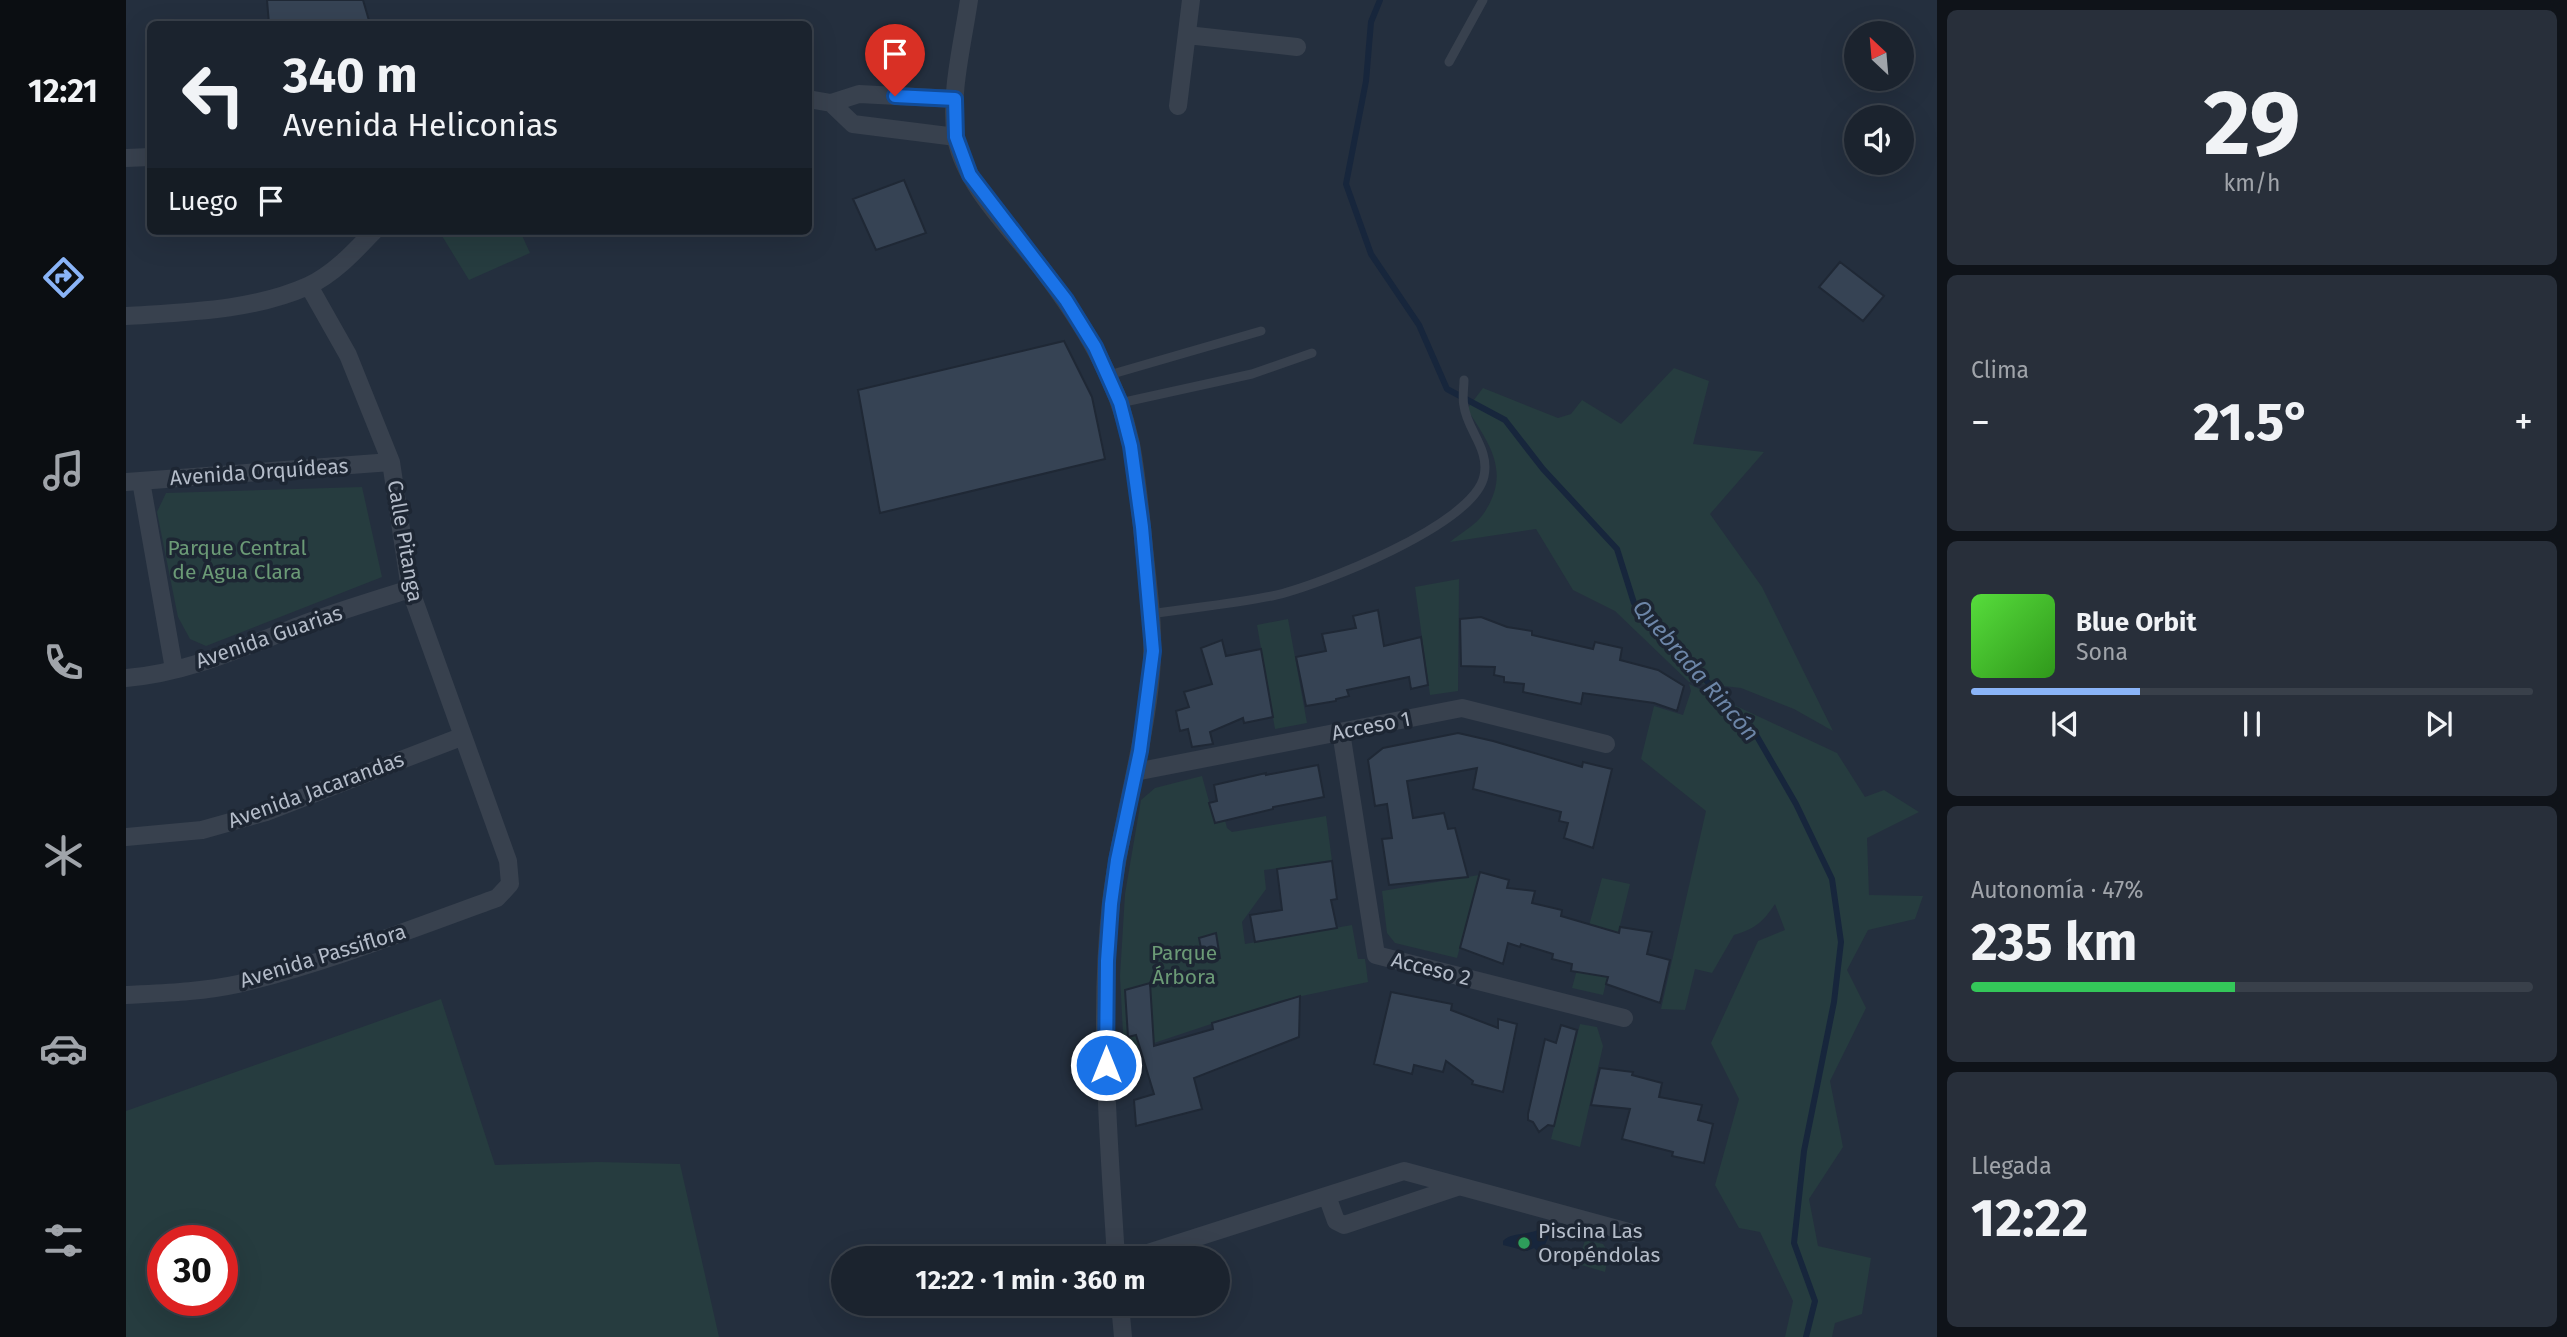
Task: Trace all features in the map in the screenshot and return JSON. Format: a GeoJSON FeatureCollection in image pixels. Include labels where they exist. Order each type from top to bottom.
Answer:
{"type":"FeatureCollection","features":[{"type":"Feature","properties":{"kind":"street"},"geometry":{"type":"LineString","coordinates":[[969,0],[955,99],[956,137],[970,175],[1066,300],[1095,347],[1120,403],[1136,477],[1153,651],[1135,772],[1117,860],[1107,961],[1106,1065],[1115,1246]]}},
{"type":"Feature","properties":{"kind":"street"},"geometry":{"type":"LineString","coordinates":[[1178,106],[1191,0]]}},
{"type":"Feature","properties":{"kind":"street"},"geometry":{"type":"LineString","coordinates":[[1187,35],[1297,47]]}},
{"type":"Feature","properties":{"kind":"street"},"geometry":{"type":"LineString","coordinates":[[812,100],[831,103],[859,94],[955,99]]}},
{"type":"Feature","properties":{"kind":"street"},"geometry":{"type":"LineString","coordinates":[[831,103],[853,124],[956,137]]}},
{"type":"Feature","properties":{"kind":"street"},"geometry":{"type":"LineString","coordinates":[[126,158],[147,157]]}},
{"type":"Feature","properties":{"kind":"street"},"geometry":{"type":"LineString","coordinates":[[126,316],[222,307],[270,299],[309,285],[346,261],[370,235]]}},
{"type":"Feature","properties":{"kind":"street","name":"Calle Pitanga"},"geometry":{"type":"LineString","coordinates":[[309,285],[348,355],[391,462],[410,589],[508,862],[510,884]]}},
{"type":"Feature","properties":{"kind":"street","name":"Avenida Orquídeas"},"geometry":{"type":"LineString","coordinates":[[133,482],[391,462]]}},
{"type":"Feature","properties":{"kind":"street"},"geometry":{"type":"LineString","coordinates":[[133,482],[174,669]]}},
{"type":"Feature","properties":{"kind":"street","name":"Avenida Guarias"},"geometry":{"type":"LineString","coordinates":[[126,678],[174,669],[237,650],[312,621],[410,589]]}},
{"type":"Feature","properties":{"kind":"street","name":"Acceso 1"},"geometry":{"type":"LineString","coordinates":[[1135,772],[1462,708],[1606,744]]}},
{"type":"Feature","properties":{"kind":"street","name":"Acceso 2"},"geometry":{"type":"LineString","coordinates":[[1341,732],[1376,955],[1625,1018]]}},
{"type":"Feature","properties":{"kind":"street","name":"Avenida Jacarandas"},"geometry":{"type":"LineString","coordinates":[[126,837],[202,830],[266,812],[461,737]]}},
{"type":"Feature","properties":{"kind":"street","name":"Avenida Passiflora"},"geometry":{"type":"LineString","coordinates":[[126,995],[178,993],[237,984],[302,965],[497,898],[510,884]]}},
{"type":"Feature","properties":{"kind":"street"},"geometry":{"type":"LineString","coordinates":[[1170,1246],[1404,1171],[1632,1233]]}},
{"type":"Feature","properties":{"kind":"street"},"geometry":{"type":"LineString","coordinates":[[1327,1196],[1336,1221],[1343,1225],[1457,1187]]}},
{"type":"Feature","properties":{"kind":"street"},"geometry":{"type":"LineString","coordinates":[[1121,1316],[1123,1337]]}},
{"type":"Feature","properties":{"kind":"lane"},"geometry":{"type":"LineString","coordinates":[[1449,62],[1483,0]]}},
{"type":"Feature","properties":{"kind":"lane"},"geometry":{"type":"LineString","coordinates":[[1109,375],[1261,331]]}},
{"type":"Feature","properties":{"kind":"lane"},"geometry":{"type":"LineString","coordinates":[[1120,403],[1252,374],[1312,353]]}},
{"type":"Feature","properties":{"kind":"lane"},"geometry":{"type":"LineString","coordinates":[[1151,614],[1273,596],[1341,575],[1440,523],[1473,497],[1484,478],[1485,467],[1480,443],[1464,407],[1464,380]]}},
{"type":"Feature","properties":{"kind":"green space"},"geometry":{"type":"Polygon","coordinates":[[[441,235],[522,235],[530,253],[469,280],[441,235]]]}},
{"type":"Feature","properties":{"kind":"green space"},"geometry":{"type":"Polygon","coordinates":[[[1674,368],[1709,381],[1693,444],[1764,452],[1710,514],[1762,587],[1833,731],[1794,709],[1741,688],[1689,682],[1615,611],[1573,590],[1536,529],[1450,542],[1481,517],[1496,485],[1497,472],[1490,447],[1467,409],[1483,388],[1558,418],[1571,414],[1582,400],[1621,424],[1674,368]]]}},
{"type":"Feature","properties":{"kind":"green space","name":"Parque Central de Agua Clara"},"geometry":{"type":"Polygon","coordinates":[[[362,487],[382,577],[206,646],[190,639],[178,617],[157,512],[166,493],[362,487]]]}},
{"type":"Feature","properties":{"kind":"green space"},"geometry":{"type":"Polygon","coordinates":[[[1459,579],[1458,691],[1430,695],[1415,587],[1459,579]]]}},
{"type":"Feature","properties":{"kind":"green space"},"geometry":{"type":"Polygon","coordinates":[[[1288,619],[1307,723],[1275,729],[1257,625],[1288,619]]]}},
{"type":"Feature","properties":{"kind":"green space"},"geometry":{"type":"Polygon","coordinates":[[[1689,684],[1837,753],[1865,797],[1884,790],[1919,812],[1867,838],[1869,895],[1923,896],[1915,919],[1868,930],[1847,970],[1866,1008],[1830,1081],[1843,1147],[1809,1199],[1818,1246],[1871,1258],[1862,1314],[1835,1323],[1832,1337],[1785,1337],[1793,1301],[1760,1232],[1739,1228],[1715,1185],[1739,1099],[1711,1043],[1758,941],[1785,930],[1775,904],[1758,924],[1734,935],[1712,973],[1695,969],[1685,1010],[1661,1009],[1706,811],[1641,759],[1654,706],[1683,715],[1691,691],[1689,684]]]}},
{"type":"Feature","properties":{"kind":"green space","name":"Parque Árbora"},"geometry":{"type":"Polygon","coordinates":[[[1202,776],[1215,823],[1225,820],[1227,828],[1232,832],[1326,816],[1332,861],[1264,870],[1266,889],[1242,922],[1245,944],[1352,925],[1358,959],[1365,959],[1368,982],[1283,1000],[1124,1053],[1120,976],[1125,894],[1141,800],[1155,788],[1202,776]]]}},
{"type":"Feature","properties":{"kind":"green space"},"geometry":{"type":"Polygon","coordinates":[[[1479,875],[1457,958],[1395,943],[1387,933],[1382,891],[1479,875]]]}},
{"type":"Feature","properties":{"kind":"green space"},"geometry":{"type":"Polygon","coordinates":[[[1602,878],[1630,884],[1603,995],[1572,988],[1602,878]]]}},
{"type":"Feature","properties":{"kind":"green space"},"geometry":{"type":"Polygon","coordinates":[[[441,999],[495,1165],[598,1162],[680,1164],[719,1337],[126,1337],[126,1111],[441,999]]]}},
{"type":"Feature","properties":{"kind":"green space"},"geometry":{"type":"Polygon","coordinates":[[[1580,1024],[1597,1027],[1603,1046],[1580,1147],[1551,1139],[1580,1024]]]}},
{"type":"Feature","properties":{"kind":"green space"},"geometry":{"type":"Polygon","coordinates":[[[1585,1240],[1603,1244],[1609,1253],[1605,1272],[1578,1264],[1585,1240]]]}},
{"type":"Feature","properties":{"kind":"water","name":"Piscina Las Oropéndolas"},"geometry":{"type":"Polygon","coordinates":[[[1546,1230],[1549,1236],[1541,1254],[1534,1248],[1527,1251],[1503,1245],[1503,1241],[1510,1236],[1546,1230]]]}},
{"type":"Feature","properties":{"kind":"building"},"geometry":{"type":"Polygon","coordinates":[[[267,0],[363,0],[369,21],[269,21],[267,0]]]}},
{"type":"Feature","properties":{"kind":"building"},"geometry":{"type":"Polygon","coordinates":[[[904,180],[926,233],[876,250],[853,199],[904,180]]]}},
{"type":"Feature","properties":{"kind":"building"},"geometry":{"type":"Polygon","coordinates":[[[1840,262],[1884,296],[1863,321],[1819,287],[1840,262]]]}},
{"type":"Feature","properties":{"kind":"building"},"geometry":{"type":"Polygon","coordinates":[[[1064,341],[1092,397],[1105,459],[880,513],[858,390],[1064,341]]]}},
{"type":"Feature","properties":{"kind":"building"},"geometry":{"type":"Polygon","coordinates":[[[1378,610],[1384,646],[1421,637],[1428,685],[1411,689],[1409,677],[1347,690],[1349,696],[1306,706],[1296,657],[1326,651],[1322,634],[1356,628],[1353,616],[1378,610]]]}},
{"type":"Feature","properties":{"kind":"building"},"geometry":{"type":"Polygon","coordinates":[[[1481,617],[1507,627],[1532,631],[1532,635],[1593,649],[1595,642],[1622,648],[1620,660],[1658,670],[1684,686],[1677,711],[1654,703],[1583,693],[1581,704],[1523,692],[1524,684],[1504,682],[1504,677],[1494,675],[1495,667],[1461,666],[1460,619],[1481,617]]]}},
{"type":"Feature","properties":{"kind":"building"},"geometry":{"type":"Polygon","coordinates":[[[1222,640],[1226,656],[1261,649],[1273,717],[1244,723],[1243,718],[1210,732],[1213,744],[1192,747],[1188,729],[1180,731],[1176,711],[1189,707],[1184,692],[1212,684],[1201,648],[1222,640]]]}},
{"type":"Feature","properties":{"kind":"building"},"geometry":{"type":"Polygon","coordinates":[[[1458,733],[1582,767],[1583,762],[1612,769],[1593,848],[1564,838],[1568,823],[1559,821],[1561,812],[1473,789],[1477,768],[1407,781],[1413,818],[1444,813],[1448,829],[1455,828],[1468,877],[1389,885],[1382,839],[1392,838],[1387,804],[1375,806],[1368,760],[1383,748],[1458,733]]]}},
{"type":"Feature","properties":{"kind":"building"},"geometry":{"type":"Polygon","coordinates":[[[1318,765],[1324,797],[1273,807],[1215,823],[1209,803],[1217,801],[1214,785],[1318,765]]]}},
{"type":"Feature","properties":{"kind":"building"},"geometry":{"type":"Polygon","coordinates":[[[1332,861],[1337,899],[1331,900],[1337,928],[1255,942],[1250,915],[1282,910],[1277,869],[1332,861]]]}},
{"type":"Feature","properties":{"kind":"building"},"geometry":{"type":"Polygon","coordinates":[[[1480,872],[1509,880],[1507,888],[1535,891],[1532,903],[1562,910],[1561,916],[1619,933],[1620,927],[1652,932],[1647,954],[1670,960],[1660,1003],[1606,984],[1608,977],[1571,971],[1572,964],[1552,959],[1553,954],[1521,944],[1520,947],[1508,943],[1503,964],[1460,948],[1480,872]]]}},
{"type":"Feature","properties":{"kind":"building"},"geometry":{"type":"Polygon","coordinates":[[[1216,933],[1220,958],[1203,959],[1199,938],[1216,933]]]}},
{"type":"Feature","properties":{"kind":"building"},"geometry":{"type":"Polygon","coordinates":[[[1150,983],[1154,1046],[1213,1029],[1212,1023],[1300,996],[1299,1037],[1194,1078],[1202,1109],[1136,1126],[1134,1100],[1154,1094],[1136,1035],[1128,1037],[1125,990],[1150,983]]]}},
{"type":"Feature","properties":{"kind":"building"},"geometry":{"type":"Polygon","coordinates":[[[1391,992],[1452,1004],[1451,1010],[1498,1028],[1498,1019],[1517,1024],[1503,1092],[1472,1084],[1473,1081],[1446,1061],[1443,1072],[1414,1065],[1412,1074],[1374,1064],[1391,992]]]}},
{"type":"Feature","properties":{"kind":"building"},"geometry":{"type":"Polygon","coordinates":[[[1561,1025],[1577,1030],[1554,1126],[1548,1125],[1539,1132],[1533,1122],[1528,1120],[1528,1114],[1545,1039],[1556,1043],[1561,1025]]]}},
{"type":"Feature","properties":{"kind":"building"},"geometry":{"type":"Polygon","coordinates":[[[1600,1068],[1633,1072],[1632,1075],[1662,1083],[1659,1097],[1702,1105],[1698,1120],[1713,1124],[1704,1163],[1672,1156],[1673,1152],[1622,1139],[1630,1109],[1591,1105],[1600,1068]]]}},
{"type":"Feature","properties":{"kind":"waterway","name":"Quebrada Rincón"},"geometry":{"type":"LineString","coordinates":[[1380,0],[1371,22],[1366,81],[1346,184],[1371,254],[1419,325],[1447,389],[1505,420],[1543,469],[1617,549],[1634,603],[1755,733],[1796,804],[1832,879],[1841,942],[1834,1002],[1804,1151],[1794,1243],[1815,1301],[1806,1337]]}},
{"type":"Feature","properties":{"kind":"place","name":"Piscina Las Oropéndolas"},"geometry":{"type":"Point","coordinates":[1524,1243]}},
{"type":"Feature","properties":{"kind":"route"},"geometry":{"type":"LineString","coordinates":[[895,96],[955,99],[956,137],[970,175],[1066,300],[1095,347],[1120,403],[1131,446],[1142,527],[1153,651],[1140,751],[1117,860],[1111,904],[1107,961],[1106,1065]]}}]}
